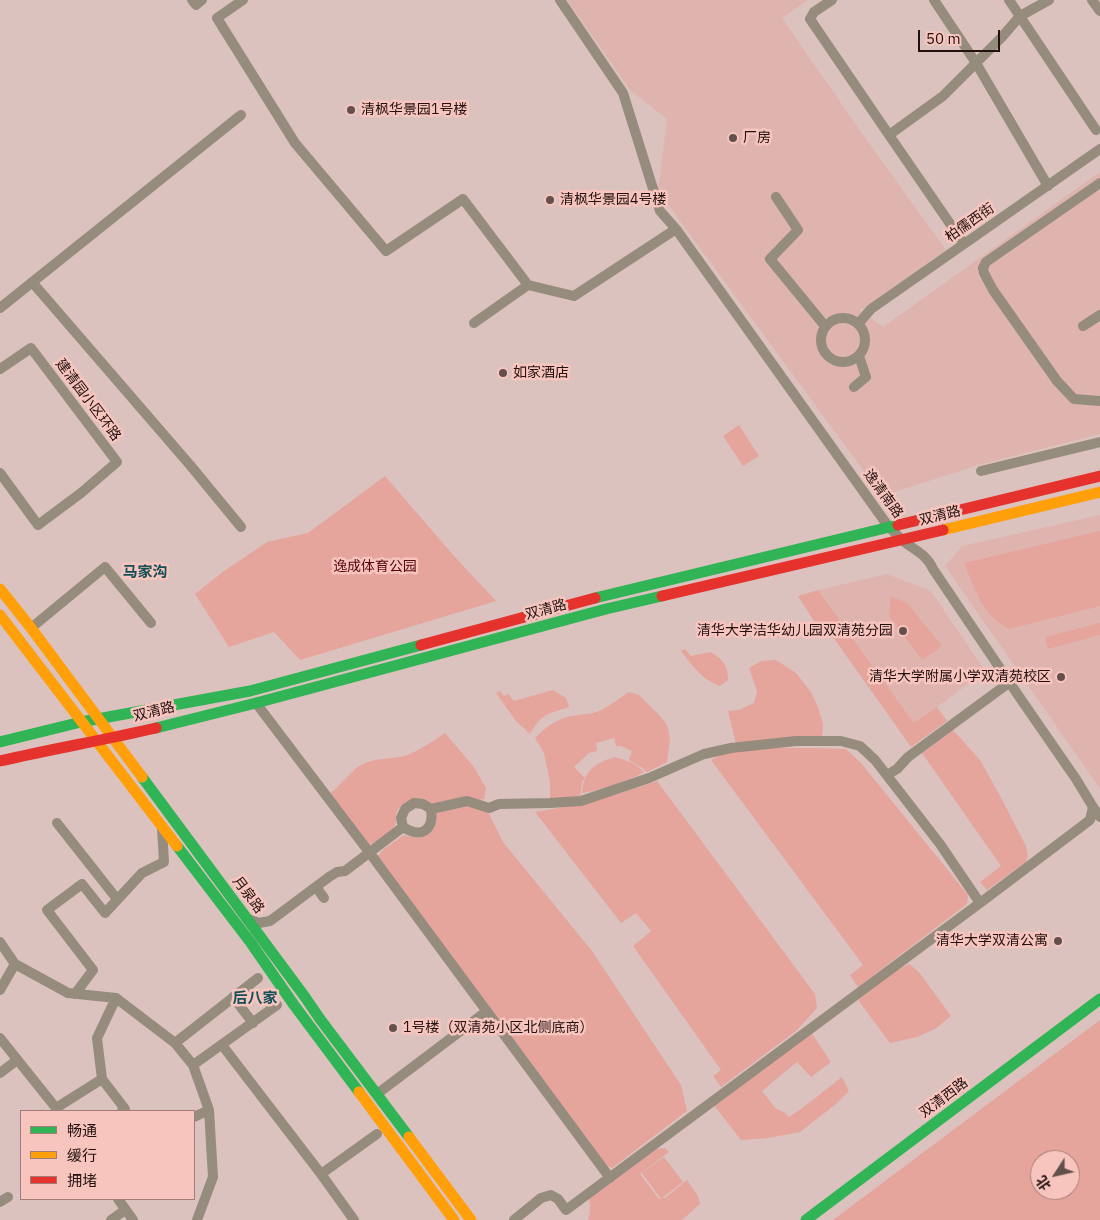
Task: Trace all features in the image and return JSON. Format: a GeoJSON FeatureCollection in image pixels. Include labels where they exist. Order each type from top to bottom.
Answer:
{"type":"FeatureCollection","features":[{"type":"Feature","properties":{"kind":"main road","name":"双清路"},"geometry":{"type":"LineString","coordinates":[[0,742],[81,722],[250,691],[606,595],[1100,476]]}},
{"type":"Feature","properties":{"kind":"main road","name":"双清路"},"geometry":{"type":"LineString","coordinates":[[0,761],[94,740],[113,738],[256,703],[606,609],[1100,492]]}},
{"type":"Feature","properties":{"kind":"main road","name":"月泉路"},"geometry":{"type":"LineString","coordinates":[[0,589],[100,720],[471,1220]]}},
{"type":"Feature","properties":{"kind":"main road","name":"月泉路"},"geometry":{"type":"LineString","coordinates":[[0,615],[247,938],[294,1006],[454,1220]]}},
{"type":"Feature","properties":{"kind":"main road","name":"双清西路"},"geometry":{"type":"LineString","coordinates":[[806,1220],[1100,999]]}},
{"type":"Feature","properties":{"kind":"street"},"geometry":{"type":"LineString","coordinates":[[192,0],[196,5],[202,0]]}},
{"type":"Feature","properties":{"kind":"street"},"geometry":{"type":"LineString","coordinates":[[243,0],[217,18],[295,143],[386,251],[463,199],[528,285],[574,296],[676,229]]}},
{"type":"Feature","properties":{"kind":"street","name":"逸清南路"},"geometry":{"type":"LineString","coordinates":[[560,0],[623,93],[660,211],[676,229],[888,526],[930,562],[1100,816]]}},
{"type":"Feature","properties":{"kind":"street"},"geometry":{"type":"LineString","coordinates":[[832,0],[814,12],[810,20],[964,244]]}},
{"type":"Feature","properties":{"kind":"street"},"geometry":{"type":"LineString","coordinates":[[934,0],[976,63],[1048,186]]}},
{"type":"Feature","properties":{"kind":"street"},"geometry":{"type":"LineString","coordinates":[[1009,0],[1096,130]]}},
{"type":"Feature","properties":{"kind":"street"},"geometry":{"type":"LineString","coordinates":[[889,135],[943,96],[1002,37],[1020,16],[1048,0]]}},
{"type":"Feature","properties":{"kind":"street"},"geometry":{"type":"LineString","coordinates":[[1092,0],[1100,11]]}},
{"type":"Feature","properties":{"kind":"street"},"geometry":{"type":"LineString","coordinates":[[0,308],[241,116]]}},
{"type":"Feature","properties":{"kind":"street","name":"柏儒西街"},"geometry":{"type":"LineString","coordinates":[[859,323],[871,309],[1100,149]]}},
{"type":"Feature","properties":{"kind":"street"},"geometry":{"type":"LineString","coordinates":[[1100,182],[986,262],[983,268],[993,290],[1057,381],[1074,399],[1100,401]]}},
{"type":"Feature","properties":{"kind":"street"},"geometry":{"type":"LineString","coordinates":[[776,197],[798,230],[770,259],[825,326]]}},
{"type":"Feature","properties":{"kind":"street"},"geometry":{"type":"LineString","coordinates":[[32,282],[190,465],[240,527]]}},
{"type":"Feature","properties":{"kind":"street"},"geometry":{"type":"LineString","coordinates":[[474,323],[528,285]]}},
{"type":"Feature","properties":{"kind":"street"},"geometry":{"type":"LineString","coordinates":[[1083,326],[1100,315]]}},
{"type":"Feature","properties":{"kind":"street"},"geometry":{"type":"LineString","coordinates":[[845,317],[859,323],[863,329],[866,343],[859,356],[846,362],[832,359],[823,348],[821,341],[825,326],[831,321],[845,317]]}},
{"type":"Feature","properties":{"kind":"street","name":"建清园小区环路"},"geometry":{"type":"LineString","coordinates":[[0,369],[31,348],[117,462],[38,526],[0,473]]}},
{"type":"Feature","properties":{"kind":"street"},"geometry":{"type":"LineString","coordinates":[[854,387],[866,377],[859,356]]}},
{"type":"Feature","properties":{"kind":"street"},"geometry":{"type":"LineString","coordinates":[[981,471],[1100,442]]}},
{"type":"Feature","properties":{"kind":"street"},"geometry":{"type":"LineString","coordinates":[[31,628],[105,567],[151,623]]}},
{"type":"Feature","properties":{"kind":"street"},"geometry":{"type":"LineString","coordinates":[[887,774],[897,769],[908,757],[1010,682]]}},
{"type":"Feature","properties":{"kind":"street"},"geometry":{"type":"LineString","coordinates":[[256,703],[370,852],[610,1178]]}},
{"type":"Feature","properties":{"kind":"street"},"geometry":{"type":"LineString","coordinates":[[431,809],[432,818],[426,830],[420,832],[410,831],[403,827],[401,818],[405,809],[414,804],[422,804],[431,809],[467,801],[489,808],[499,804],[581,801],[649,778],[704,754],[731,748],[796,741],[841,741],[860,746],[875,760],[940,844],[980,903]]}},
{"type":"Feature","properties":{"kind":"street"},"geometry":{"type":"LineString","coordinates":[[514,1220],[541,1198],[551,1195],[558,1199],[566,1210],[1090,820],[1093,808]]}},
{"type":"Feature","properties":{"kind":"street"},"geometry":{"type":"LineString","coordinates":[[57,823],[117,899]]}},
{"type":"Feature","properties":{"kind":"street"},"geometry":{"type":"LineString","coordinates":[[246,918],[259,923],[270,921],[329,877],[338,872],[345,871],[403,827]]}},
{"type":"Feature","properties":{"kind":"street"},"geometry":{"type":"LineString","coordinates":[[76,994],[94,970],[48,910],[82,884],[105,913],[142,873],[164,862],[162,828]]}},
{"type":"Feature","properties":{"kind":"street"},"geometry":{"type":"LineString","coordinates":[[316,887],[324,898]]}},
{"type":"Feature","properties":{"kind":"street"},"geometry":{"type":"LineString","coordinates":[[0,942],[16,964],[68,993],[116,998],[175,1042],[193,1066],[209,1110],[213,1176],[197,1220]]}},
{"type":"Feature","properties":{"kind":"street"},"geometry":{"type":"LineString","coordinates":[[0,990],[16,964]]}},
{"type":"Feature","properties":{"kind":"street"},"geometry":{"type":"LineString","coordinates":[[175,1042],[258,978]]}},
{"type":"Feature","properties":{"kind":"street"},"geometry":{"type":"LineString","coordinates":[[234,997],[253,1023]]}},
{"type":"Feature","properties":{"kind":"street"},"geometry":{"type":"LineString","coordinates":[[116,998],[97,1038],[102,1079],[124,1110]]}},
{"type":"Feature","properties":{"kind":"street"},"geometry":{"type":"LineString","coordinates":[[193,1066],[277,1005]]}},
{"type":"Feature","properties":{"kind":"street"},"geometry":{"type":"LineString","coordinates":[[377,1094],[487,1011]]}},
{"type":"Feature","properties":{"kind":"street"},"geometry":{"type":"LineString","coordinates":[[0,1038],[56,1108],[102,1079]]}},
{"type":"Feature","properties":{"kind":"street"},"geometry":{"type":"LineString","coordinates":[[222,1044],[354,1220]]}},
{"type":"Feature","properties":{"kind":"street"},"geometry":{"type":"LineString","coordinates":[[0,1073],[17,1060]]}},
{"type":"Feature","properties":{"kind":"street"},"geometry":{"type":"LineString","coordinates":[[195,1117],[209,1110]]}},
{"type":"Feature","properties":{"kind":"street"},"geometry":{"type":"LineString","coordinates":[[321,1174],[377,1134]]}},
{"type":"Feature","properties":{"kind":"street"},"geometry":{"type":"LineString","coordinates":[[119,1200],[133,1220]]}},
{"type":"Feature","properties":{"kind":"street"},"geometry":{"type":"LineString","coordinates":[[111,1220],[125,1210]]}},
{"type":"Feature","properties":{"kind":"shaded area"},"geometry":{"type":"Polygon","coordinates":[[[567,0],[808,0],[782,18],[946,250],[860,311],[883,327],[1100,172],[1100,434],[982,464],[882,496],[658,191],[667,119],[631,91],[567,0]]]}},
{"type":"Feature","properties":{"kind":"shaded area","name":"清华大学附属小学双清苑校区"},"geometry":{"type":"Polygon","coordinates":[[[1100,515],[1100,789],[945,566],[962,546],[1100,515]]]}},
{"type":"Feature","properties":{"kind":"shaded area","name":"清华大学洁华幼儿园双清苑分园"},"geometry":{"type":"Polygon","coordinates":[[[887,574],[931,591],[985,671],[915,724],[818,590],[887,574]]]}},
{"type":"Feature","properties":{"kind":"green space"},"geometry":{"type":"Polygon","coordinates":[[[739,425],[759,456],[743,466],[723,436],[739,425]]]}},
{"type":"Feature","properties":{"kind":"green space","name":"逸成体育公园"},"geometry":{"type":"Polygon","coordinates":[[[385,476],[454,556],[496,601],[300,660],[274,632],[229,647],[195,594],[224,571],[267,542],[308,533],[385,476]]]}},
{"type":"Feature","properties":{"kind":"green space"},"geometry":{"type":"Polygon","coordinates":[[[1100,531],[1100,606],[1009,629],[986,609],[976,592],[964,563],[1100,531]]]}},
{"type":"Feature","properties":{"kind":"green space"},"geometry":{"type":"Polygon","coordinates":[[[818,590],[914,723],[937,707],[947,721],[911,747],[828,630],[822,634],[798,596],[818,590]]]}},
{"type":"Feature","properties":{"kind":"green space"},"geometry":{"type":"Polygon","coordinates":[[[891,596],[907,603],[942,646],[922,660],[889,616],[891,596]]]}},
{"type":"Feature","properties":{"kind":"green space"},"geometry":{"type":"Polygon","coordinates":[[[1100,623],[1100,635],[1048,649],[1045,637],[1100,623]]]}},
{"type":"Feature","properties":{"kind":"green space"},"geometry":{"type":"Polygon","coordinates":[[[685,649],[691,656],[711,652],[722,660],[726,667],[728,680],[720,686],[708,680],[698,672],[681,651],[685,649]]]}},
{"type":"Feature","properties":{"kind":"green space"},"geometry":{"type":"Polygon","coordinates":[[[776,660],[796,673],[811,692],[823,724],[822,738],[736,744],[728,711],[739,710],[754,703],[757,691],[749,668],[761,661],[776,660]]]}},
{"type":"Feature","properties":{"kind":"green space"},"geometry":{"type":"Polygon","coordinates":[[[553,690],[566,698],[569,707],[546,715],[538,722],[530,734],[516,721],[496,693],[500,691],[504,696],[508,694],[514,701],[553,690]]]}},
{"type":"Feature","properties":{"kind":"green space"},"geometry":{"type":"Polygon","coordinates":[[[629,692],[639,695],[667,725],[670,738],[667,762],[647,772],[629,760],[632,751],[616,746],[614,738],[596,743],[597,751],[589,753],[574,767],[585,778],[582,782],[580,800],[550,802],[550,782],[544,753],[535,738],[556,721],[566,717],[599,711],[629,692]]]}},
{"type":"Feature","properties":{"kind":"green space"},"geometry":{"type":"Polygon","coordinates":[[[953,730],[980,760],[1026,846],[1028,856],[1026,862],[987,890],[980,882],[1001,866],[922,753],[953,730]]]}},
{"type":"Feature","properties":{"kind":"green space"},"geometry":{"type":"Polygon","coordinates":[[[445,733],[474,767],[486,788],[484,799],[478,800],[465,796],[431,807],[413,800],[397,810],[395,825],[392,830],[368,846],[329,794],[360,765],[374,760],[409,754],[445,733]]]}},
{"type":"Feature","properties":{"kind":"green space"},"geometry":{"type":"Polygon","coordinates":[[[764,748],[846,749],[861,763],[968,895],[967,904],[858,987],[850,975],[863,965],[711,760],[722,754],[764,748]]]}},
{"type":"Feature","properties":{"kind":"green space"},"geometry":{"type":"Polygon","coordinates":[[[615,757],[634,764],[644,772],[614,785],[582,793],[588,773],[596,765],[615,757]]]}},
{"type":"Feature","properties":{"kind":"green space"},"geometry":{"type":"Polygon","coordinates":[[[657,781],[815,994],[817,1008],[796,1031],[721,1087],[713,1076],[721,1070],[633,946],[651,931],[636,913],[621,923],[535,812],[582,804],[657,781]]]}},
{"type":"Feature","properties":{"kind":"green space"},"geometry":{"type":"Polygon","coordinates":[[[455,806],[472,806],[487,810],[503,842],[592,951],[681,1085],[687,1111],[612,1168],[603,1164],[376,858],[384,849],[404,835],[418,838],[423,837],[430,831],[434,812],[455,806]]]}},
{"type":"Feature","properties":{"kind":"green space"},"geometry":{"type":"Polygon","coordinates":[[[909,964],[919,972],[951,1016],[935,1029],[917,1037],[890,1043],[858,1000],[898,969],[909,964]]]}},
{"type":"Feature","properties":{"kind":"green space"},"geometry":{"type":"Polygon","coordinates":[[[1100,1020],[1100,1220],[833,1220],[1100,1020]]]}},
{"type":"Feature","properties":{"kind":"green space"},"geometry":{"type":"Polygon","coordinates":[[[811,1032],[831,1062],[811,1077],[797,1062],[762,1091],[776,1109],[784,1112],[789,1117],[842,1077],[849,1091],[836,1104],[800,1132],[768,1138],[741,1140],[713,1104],[811,1032]]]}},
{"type":"Feature","properties":{"kind":"green space"},"geometry":{"type":"Polygon","coordinates":[[[665,1148],[669,1152],[640,1174],[659,1199],[661,1199],[642,1173],[664,1157],[683,1182],[662,1198],[665,1198],[687,1180],[698,1196],[700,1204],[682,1220],[588,1220],[590,1212],[589,1197],[656,1149],[665,1148]]]}},
{"type":"Feature","properties":{"kind":"traffic: fast"},"geometry":{"type":"LineString","coordinates":[[595,598],[898,525]]}},
{"type":"Feature","properties":{"kind":"traffic: fast"},"geometry":{"type":"LineString","coordinates":[[156,728],[606,609],[662,596]]}},
{"type":"Feature","properties":{"kind":"traffic: fast"},"geometry":{"type":"LineString","coordinates":[[0,742],[81,722],[250,691],[421,645]]}},
{"type":"Feature","properties":{"kind":"traffic: fast"},"geometry":{"type":"LineString","coordinates":[[142,777],[409,1137]]}},
{"type":"Feature","properties":{"kind":"traffic: fast"},"geometry":{"type":"LineString","coordinates":[[177,846],[251,943],[294,1005],[359,1092]]}},
{"type":"Feature","properties":{"kind":"traffic: fast"},"geometry":{"type":"LineString","coordinates":[[806,1220],[1100,999]]}},
{"type":"Feature","properties":{"kind":"traffic: slow"},"geometry":{"type":"LineString","coordinates":[[943,530],[1100,492]]}},
{"type":"Feature","properties":{"kind":"traffic: slow"},"geometry":{"type":"LineString","coordinates":[[0,589],[142,777]]}},
{"type":"Feature","properties":{"kind":"traffic: slow"},"geometry":{"type":"LineString","coordinates":[[0,615],[177,846]]}},
{"type":"Feature","properties":{"kind":"traffic: slow"},"geometry":{"type":"LineString","coordinates":[[359,1092],[454,1220]]}},
{"type":"Feature","properties":{"kind":"traffic: slow"},"geometry":{"type":"LineString","coordinates":[[409,1137],[471,1220]]}},
{"type":"Feature","properties":{"kind":"traffic: jam"},"geometry":{"type":"LineString","coordinates":[[898,525],[1100,476]]}},
{"type":"Feature","properties":{"kind":"traffic: jam"},"geometry":{"type":"LineString","coordinates":[[662,596],[943,530]]}},
{"type":"Feature","properties":{"kind":"traffic: jam"},"geometry":{"type":"LineString","coordinates":[[421,645],[595,598]]}},
{"type":"Feature","properties":{"kind":"traffic: jam"},"geometry":{"type":"LineString","coordinates":[[0,761],[156,728]]}},
{"type":"Feature","properties":{"kind":"place","name":"清枫华景园1号楼"},"geometry":{"type":"Point","coordinates":[351,110]}},
{"type":"Feature","properties":{"kind":"place","name":"厂房"},"geometry":{"type":"Point","coordinates":[733,138]}},
{"type":"Feature","properties":{"kind":"place","name":"清枫华景园4号楼"},"geometry":{"type":"Point","coordinates":[550,200]}},
{"type":"Feature","properties":{"kind":"place","name":"如家酒店"},"geometry":{"type":"Point","coordinates":[503,373]}},
{"type":"Feature","properties":{"kind":"place","name":"清华大学洁华幼儿园双清苑分园"},"geometry":{"type":"Point","coordinates":[903,631]}},
{"type":"Feature","properties":{"kind":"place","name":"清华大学附属小学双清苑校区"},"geometry":{"type":"Point","coordinates":[1061,677]}},
{"type":"Feature","properties":{"kind":"place","name":"清华大学双清公寓"},"geometry":{"type":"Point","coordinates":[1058,941]}},
{"type":"Feature","properties":{"kind":"place","name":"1号楼（双清苑小区北侧底商）"},"geometry":{"type":"Point","coordinates":[393,1028]}},
{"type":"Feature","properties":{"kind":"district","name":"马家沟"},"geometry":{"type":"Point","coordinates":[145,573]}},
{"type":"Feature","properties":{"kind":"district","name":"后八家"},"geometry":{"type":"Point","coordinates":[255,999]}}]}
